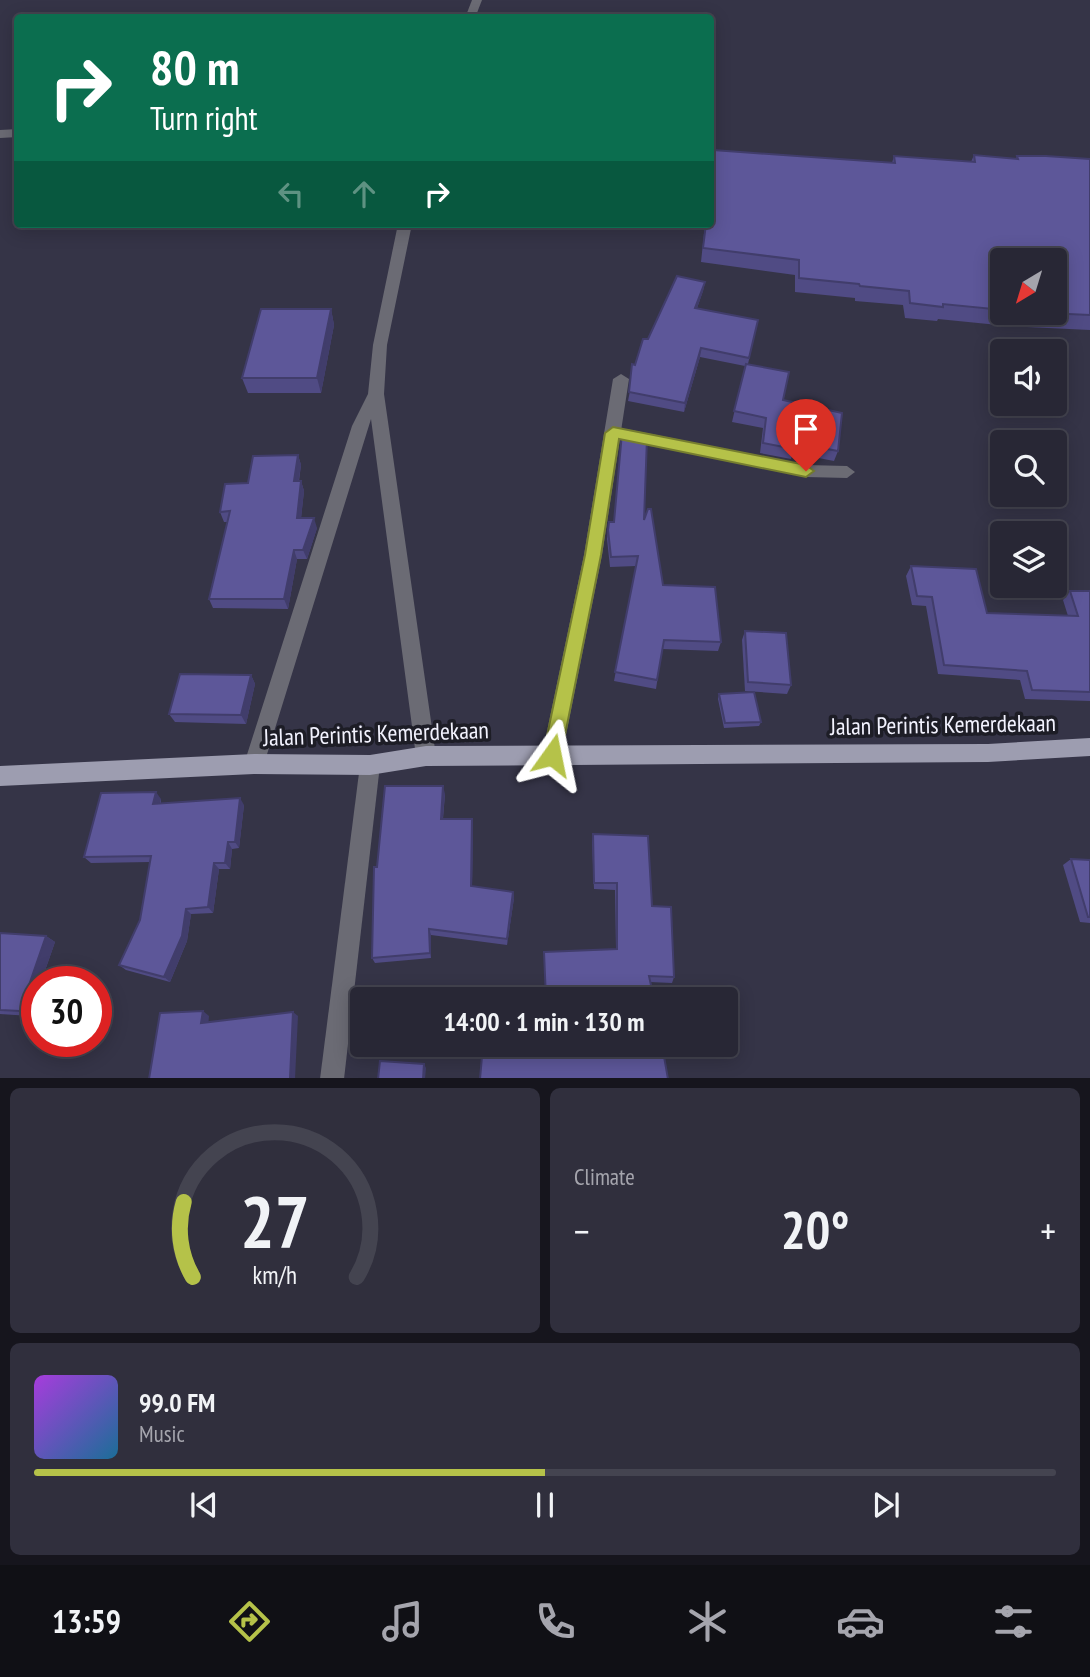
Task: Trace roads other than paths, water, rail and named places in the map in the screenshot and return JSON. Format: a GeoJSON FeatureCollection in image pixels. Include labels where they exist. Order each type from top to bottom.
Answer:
{"type":"FeatureCollection","features":[{"type":"Feature","properties":{"kind":"main road","name":"Jalan Perintis Kemerdekaan"},"geometry":{"type":"LineString","coordinates":[[0,776],[254,764],[370,765],[426,756],[988,753],[1090,747]]}},
{"type":"Feature","properties":{"kind":"street"},"geometry":{"type":"LineString","coordinates":[[404,228],[380,345],[376,394],[426,756]]}},
{"type":"Feature","properties":{"kind":"street"},"geometry":{"type":"LineString","coordinates":[[552,755],[593,555],[621,379]]}},
{"type":"Feature","properties":{"kind":"street"},"geometry":{"type":"LineString","coordinates":[[254,764],[360,426],[376,394]]}},
{"type":"Feature","properties":{"kind":"street"},"geometry":{"type":"LineString","coordinates":[[613,433],[806,471],[847,472]]}},
{"type":"Feature","properties":{"kind":"street"},"geometry":{"type":"LineString","coordinates":[[332,1078],[370,765]]}}]}
